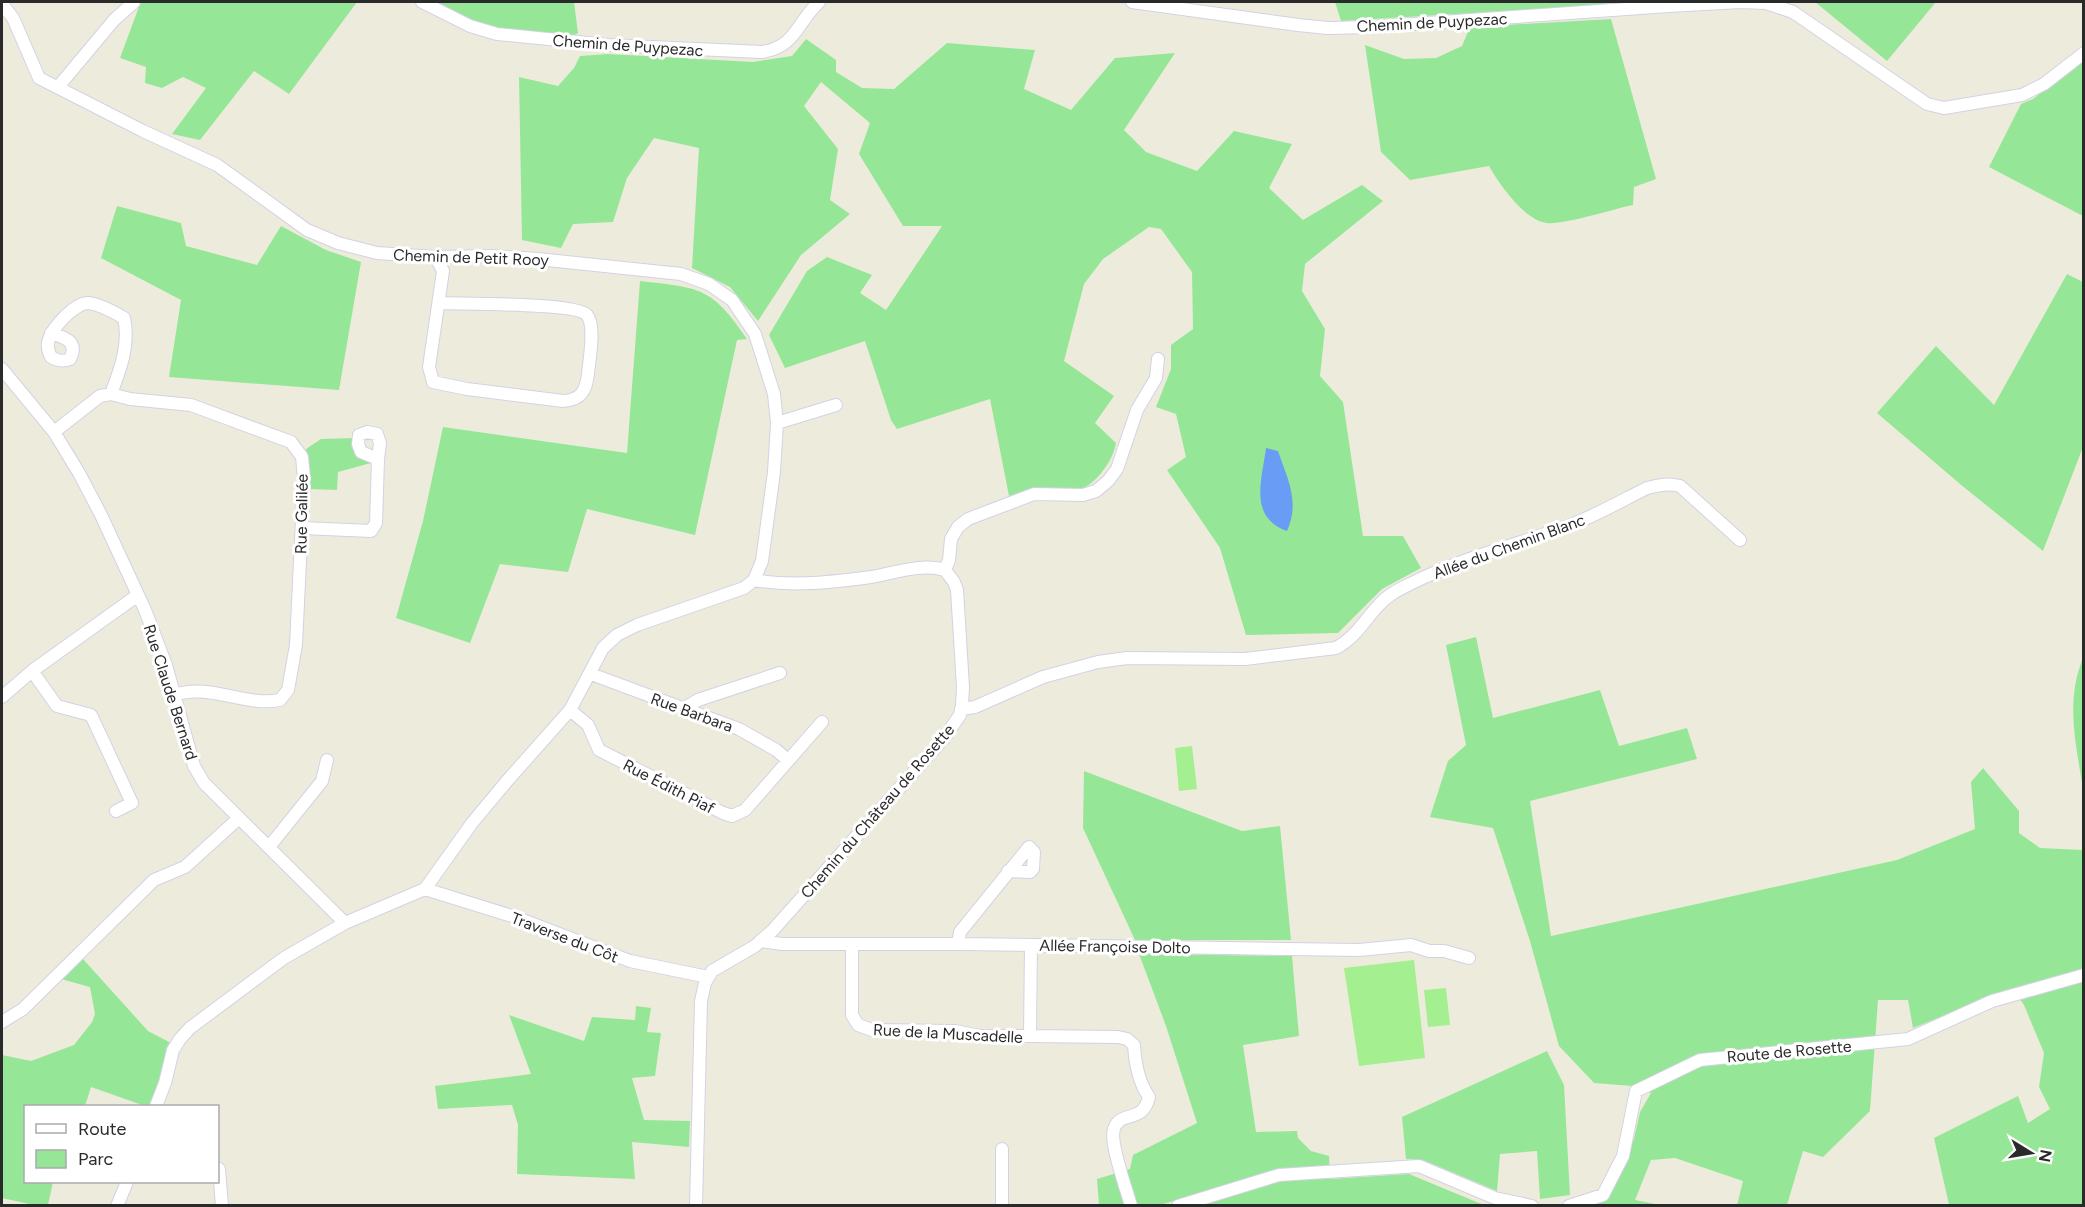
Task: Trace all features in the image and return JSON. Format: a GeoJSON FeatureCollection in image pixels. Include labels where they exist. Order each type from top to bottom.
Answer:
{"type":"FeatureCollection","features":[{"type":"Feature","properties":{"kind":"street"},"geometry":{"type":"LineString","coordinates":[[58,87],[114,20],[134,2]]}},
{"type":"Feature","properties":{"kind":"street","name":"Chemin de Puypezac"},"geometry":{"type":"LineString","coordinates":[[422,2],[470,26],[497,34],[608,45],[743,52],[774,50],[782,46],[797,32],[813,7],[819,2]]}},
{"type":"Feature","properties":{"kind":"street","name":"Chemin de Puypezac"},"geometry":{"type":"LineString","coordinates":[[1132,2],[1328,28],[1372,27],[1669,6],[1740,2],[1766,3],[1793,12],[1927,104],[1944,108],[2022,95],[2044,84],[2084,53]]}},
{"type":"Feature","properties":{"kind":"street","name":"Chemin de Petit Rooy"},"geometry":{"type":"LineString","coordinates":[[2,4],[13,18],[39,78],[143,131],[217,165],[307,230],[338,243],[377,253],[538,259],[681,274],[709,284],[732,300],[754,334],[774,394],[777,423],[774,472],[762,561],[754,580]]}},
{"type":"Feature","properties":{"kind":"street"},"geometry":{"type":"LineString","coordinates":[[436,257],[443,271],[429,368],[433,382],[564,401],[575,400],[582,395],[586,387],[592,329],[589,316],[582,311],[537,306],[440,303]]}},
{"type":"Feature","properties":{"kind":"street"},"geometry":{"type":"LineString","coordinates":[[51,333],[68,313],[88,303],[124,318],[127,332],[124,357],[111,394],[100,396],[54,432]]}},
{"type":"Feature","properties":{"kind":"street"},"geometry":{"type":"LineString","coordinates":[[157,1105],[173,1050],[190,1028],[284,958],[345,923],[424,889],[507,781],[570,710],[603,648],[617,635],[637,625],[744,588],[754,580],[799,583],[869,577],[928,567],[945,570],[949,560],[951,538],[958,527],[968,519],[1034,494],[1083,495],[1096,490],[1108,481],[1117,469],[1137,410],[1156,378],[1158,359]]}},
{"type":"Feature","properties":{"kind":"street","name":"Rue Claude Bernard"},"geometry":{"type":"LineString","coordinates":[[2,369],[54,432],[79,473],[138,595],[166,665],[194,766],[204,783],[345,923]]}},
{"type":"Feature","properties":{"kind":"street","name":"Rue Galilée"},"geometry":{"type":"LineString","coordinates":[[111,394],[130,399],[192,405],[291,442],[302,457],[304,478],[296,645],[288,690],[280,700],[266,703],[201,691],[175,695]]}},
{"type":"Feature","properties":{"kind":"street"},"geometry":{"type":"LineString","coordinates":[[777,423],[836,405]]}},
{"type":"Feature","properties":{"kind":"street"},"geometry":{"type":"LineString","coordinates":[[302,528],[371,531],[376,523],[378,459]]}},
{"type":"Feature","properties":{"kind":"street","name":"Allée du Chemin Blanc"},"geometry":{"type":"LineString","coordinates":[[961,709],[982,704],[1043,677],[1098,662],[1127,658],[1245,659],[1336,648],[1352,637],[1388,596],[1410,584],[1466,559],[1571,525],[1647,488],[1659,485],[1680,486],[1740,540]]}},
{"type":"Feature","properties":{"kind":"street","name":"Chemin du Château de Rosette"},"geometry":{"type":"LineString","coordinates":[[708,977],[712,971],[760,941],[773,930],[944,738],[960,715],[963,687],[959,611],[954,582],[945,570]]}},
{"type":"Feature","properties":{"kind":"street"},"geometry":{"type":"LineString","coordinates":[[3,694],[138,595]]}},
{"type":"Feature","properties":{"kind":"street"},"geometry":{"type":"LineString","coordinates":[[32,671],[57,706],[91,715],[132,803],[116,811]]}},
{"type":"Feature","properties":{"kind":"street"},"geometry":{"type":"LineString","coordinates":[[683,709],[698,700],[780,673]]}},
{"type":"Feature","properties":{"kind":"street","name":"Rue Barbara"},"geometry":{"type":"LineString","coordinates":[[591,674],[739,729],[789,760]]}},
{"type":"Feature","properties":{"kind":"street","name":"Rue Édith Piaf"},"geometry":{"type":"LineString","coordinates":[[570,710],[588,725],[599,750],[732,816],[745,810],[822,722]]}},
{"type":"Feature","properties":{"kind":"street"},"geometry":{"type":"LineString","coordinates":[[269,847],[322,781],[327,760]]}},
{"type":"Feature","properties":{"kind":"street"},"geometry":{"type":"LineString","coordinates":[[2,1022],[23,1009],[154,880],[186,867],[239,818]]}},
{"type":"Feature","properties":{"kind":"street"},"geometry":{"type":"LineString","coordinates":[[958,944],[960,932],[1008,871]]}},
{"type":"Feature","properties":{"kind":"street","name":"Traverse du Côt"},"geometry":{"type":"LineString","coordinates":[[424,889],[515,917],[630,961],[708,977]]}},
{"type":"Feature","properties":{"kind":"street","name":"Allée Françoise Dolto"},"geometry":{"type":"LineString","coordinates":[[760,941],[782,944],[958,944],[1359,950],[1411,945],[1429,951],[1444,951],[1469,958]]}},
{"type":"Feature","properties":{"kind":"street","name":"Rue de la Muscadelle"},"geometry":{"type":"LineString","coordinates":[[852,944],[852,1014],[854,1021],[862,1028],[955,1031],[981,1036],[1030,1036],[1031,945]]}},
{"type":"Feature","properties":{"kind":"street","name":"Route de Rosette"},"geometry":{"type":"LineString","coordinates":[[1569,1206],[1603,1195],[1623,1156],[1635,1091],[1700,1060],[1908,1039],[1992,1001],[2084,975]]}},
{"type":"Feature","properties":{"kind":"street"},"geometry":{"type":"LineString","coordinates":[[696,1206],[701,1001],[708,977]]}},
{"type":"Feature","properties":{"kind":"street"},"geometry":{"type":"LineString","coordinates":[[1030,1036],[1118,1037],[1127,1039],[1134,1045],[1143,1089],[1149,1097],[1143,1112],[1120,1120],[1114,1128],[1113,1142],[1131,1206]]}},
{"type":"Feature","properties":{"kind":"street"},"geometry":{"type":"LineString","coordinates":[[1002,1149],[1002,1206]]}},
{"type":"Feature","properties":{"kind":"street"},"geometry":{"type":"LineString","coordinates":[[1178,1206],[1280,1174],[1419,1166],[1495,1198],[1532,1206]]}},
{"type":"Feature","properties":{"kind":"street"},"geometry":{"type":"LineString","coordinates":[[219,1169],[222,1206]]}},
{"type":"Feature","properties":{"kind":"street"},"geometry":{"type":"LineString","coordinates":[[117,1206],[127,1183]]}},
{"type":"Feature","properties":{"kind":"green space"},"geometry":{"type":"Polygon","coordinates":[[[139,2],[357,2],[289,94],[254,71],[200,140],[172,134],[206,88],[183,77],[162,88],[145,83],[146,67],[120,58],[139,2]]]}},
{"type":"Feature","properties":{"kind":"green space"},"geometry":{"type":"Polygon","coordinates":[[[432,2],[574,2],[578,33],[573,36],[507,31],[472,22],[432,2]]]}},
{"type":"Feature","properties":{"kind":"green space"},"geometry":{"type":"Polygon","coordinates":[[[1335,2],[1607,2],[1607,5],[1341,21],[1335,2]]]}},
{"type":"Feature","properties":{"kind":"green space"},"geometry":{"type":"Polygon","coordinates":[[[1815,2],[1936,2],[1887,61],[1815,2]]]}},
{"type":"Feature","properties":{"kind":"green space"},"geometry":{"type":"Polygon","coordinates":[[[1611,19],[1656,179],[1634,187],[1633,205],[1576,219],[1547,223],[1530,216],[1522,209],[1499,182],[1489,166],[1410,180],[1381,152],[1365,45],[1404,59],[1436,58],[1462,46],[1470,27],[1611,19]]]}},
{"type":"Feature","properties":{"kind":"green space"},"geometry":{"type":"Polygon","coordinates":[[[806,39],[836,60],[836,72],[862,88],[894,89],[947,43],[1035,50],[1024,89],[1071,110],[1115,58],[1175,53],[1124,130],[1146,152],[1197,171],[1234,131],[1292,144],[1269,188],[1303,220],[1362,185],[1383,201],[1305,264],[1302,291],[1325,329],[1320,376],[1343,402],[1363,536],[1403,536],[1421,568],[1382,589],[1338,633],[1246,635],[1220,548],[1167,470],[1186,457],[1176,414],[1156,407],[1171,369],[1171,345],[1193,329],[1192,272],[1161,229],[1149,227],[1103,259],[1084,284],[1064,361],[1114,396],[1095,423],[1116,443],[1111,458],[1102,472],[1094,481],[1079,489],[1037,488],[1009,496],[990,399],[897,429],[891,420],[865,341],[785,368],[769,335],[807,271],[827,257],[872,275],[860,293],[886,310],[942,226],[903,226],[859,154],[870,123],[821,82],[804,106],[838,149],[830,200],[850,214],[801,255],[758,321],[730,287],[692,268],[699,148],[654,138],[627,178],[613,222],[573,224],[561,248],[522,240],[519,77],[558,86],[574,68],[580,56],[608,54],[753,62],[792,56],[806,39]]]}},
{"type":"Feature","properties":{"kind":"green space"},"geometry":{"type":"Polygon","coordinates":[[[2083,61],[2083,216],[1989,167],[2021,104],[2033,99],[2083,61]]]}},
{"type":"Feature","properties":{"kind":"green space"},"geometry":{"type":"Polygon","coordinates":[[[117,206],[181,223],[186,246],[257,265],[281,226],[326,250],[361,262],[339,390],[169,377],[181,300],[101,258],[117,206]]]}},
{"type":"Feature","properties":{"kind":"green space"},"geometry":{"type":"Polygon","coordinates":[[[2067,274],[2083,282],[2083,447],[2043,551],[1877,413],[1936,346],[1994,405],[2067,274]]]}},
{"type":"Feature","properties":{"kind":"green space"},"geometry":{"type":"Polygon","coordinates":[[[640,281],[691,288],[702,293],[724,309],[747,339],[737,340],[695,535],[587,509],[568,572],[500,564],[470,643],[396,618],[423,521],[443,427],[627,453],[640,281]]]}},
{"type":"Feature","properties":{"kind":"green space"},"geometry":{"type":"Polygon","coordinates":[[[355,438],[359,449],[371,463],[338,472],[337,490],[308,489],[309,463],[306,449],[321,439],[355,438]]]}},
{"type":"Feature","properties":{"kind":"green space"},"geometry":{"type":"Polygon","coordinates":[[[1476,637],[1493,718],[1600,690],[1619,746],[1687,728],[1697,759],[1530,801],[1551,936],[1897,860],[1975,829],[1971,782],[1983,768],[2019,811],[2019,833],[2040,848],[2083,850],[2083,1205],[1949,1205],[1934,1138],[2018,1096],[2028,1123],[2050,1109],[2039,1087],[2044,1053],[2024,1005],[2012,988],[1913,1028],[1908,1000],[1878,1000],[1870,1111],[1823,1157],[1803,1151],[1787,1205],[1737,1205],[1743,1181],[1675,1158],[1651,1160],[1635,1200],[1660,1205],[1596,1205],[1611,1194],[1634,1139],[1640,1112],[1651,1093],[1633,1086],[1594,1083],[1559,1046],[1530,941],[1493,828],[1430,817],[1448,761],[1466,745],[1446,645],[1476,637]]]}},
{"type":"Feature","properties":{"kind":"green space"},"geometry":{"type":"Polygon","coordinates":[[[2083,658],[2083,789],[2075,739],[2073,707],[2074,691],[2083,658]]]}},
{"type":"Feature","properties":{"kind":"green space"},"geometry":{"type":"Polygon","coordinates":[[[1192,746],[1197,789],[1179,791],[1175,748],[1192,746]]]}},
{"type":"Feature","properties":{"kind":"green space"},"geometry":{"type":"Polygon","coordinates":[[[1084,771],[1242,831],[1280,826],[1291,940],[1135,940],[1083,828],[1084,771]]]}},
{"type":"Feature","properties":{"kind":"green space"},"geometry":{"type":"Polygon","coordinates":[[[1139,954],[1292,956],[1299,1036],[1243,1045],[1256,1132],[1297,1131],[1298,1138],[1311,1151],[1329,1156],[1330,1179],[1409,1174],[1484,1205],[1174,1206],[1174,1201],[1156,1206],[1099,1205],[1097,1179],[1130,1169],[1133,1155],[1197,1123],[1166,1026],[1139,954]]]}},
{"type":"Feature","properties":{"kind":"green space"},"geometry":{"type":"Polygon","coordinates":[[[83,959],[148,1031],[171,1043],[151,1105],[142,1105],[91,1087],[85,1105],[24,1105],[24,1183],[53,1183],[48,1205],[34,1205],[2,1198],[2,1055],[31,1061],[74,1045],[92,1022],[95,1014],[90,987],[61,979],[83,959]]]}},
{"type":"Feature","properties":{"kind":"green space"},"geometry":{"type":"Polygon","coordinates":[[[1414,960],[1425,1058],[1359,1066],[1344,968],[1414,960]]]}},
{"type":"Feature","properties":{"kind":"green space"},"geometry":{"type":"Polygon","coordinates":[[[1446,988],[1450,1025],[1428,1027],[1424,990],[1446,988]]]}},
{"type":"Feature","properties":{"kind":"green space"},"geometry":{"type":"Polygon","coordinates":[[[636,1006],[651,1008],[647,1032],[661,1033],[655,1076],[632,1078],[644,1120],[690,1121],[689,1147],[632,1142],[635,1179],[517,1174],[518,1125],[512,1105],[438,1109],[435,1086],[531,1074],[509,1015],[584,1041],[592,1017],[635,1020],[636,1006]]]}},
{"type":"Feature","properties":{"kind":"green space"},"geometry":{"type":"Polygon","coordinates":[[[1547,1051],[1564,1085],[1570,1195],[1540,1199],[1537,1151],[1500,1154],[1497,1191],[1423,1160],[1406,1159],[1402,1117],[1547,1051]]]}},
{"type":"Feature","properties":{"kind":"water"},"geometry":{"type":"Polygon","coordinates":[[[1266,448],[1278,451],[1289,481],[1293,501],[1287,531],[1275,525],[1267,517],[1262,507],[1260,496],[1266,448]]]}}]}
